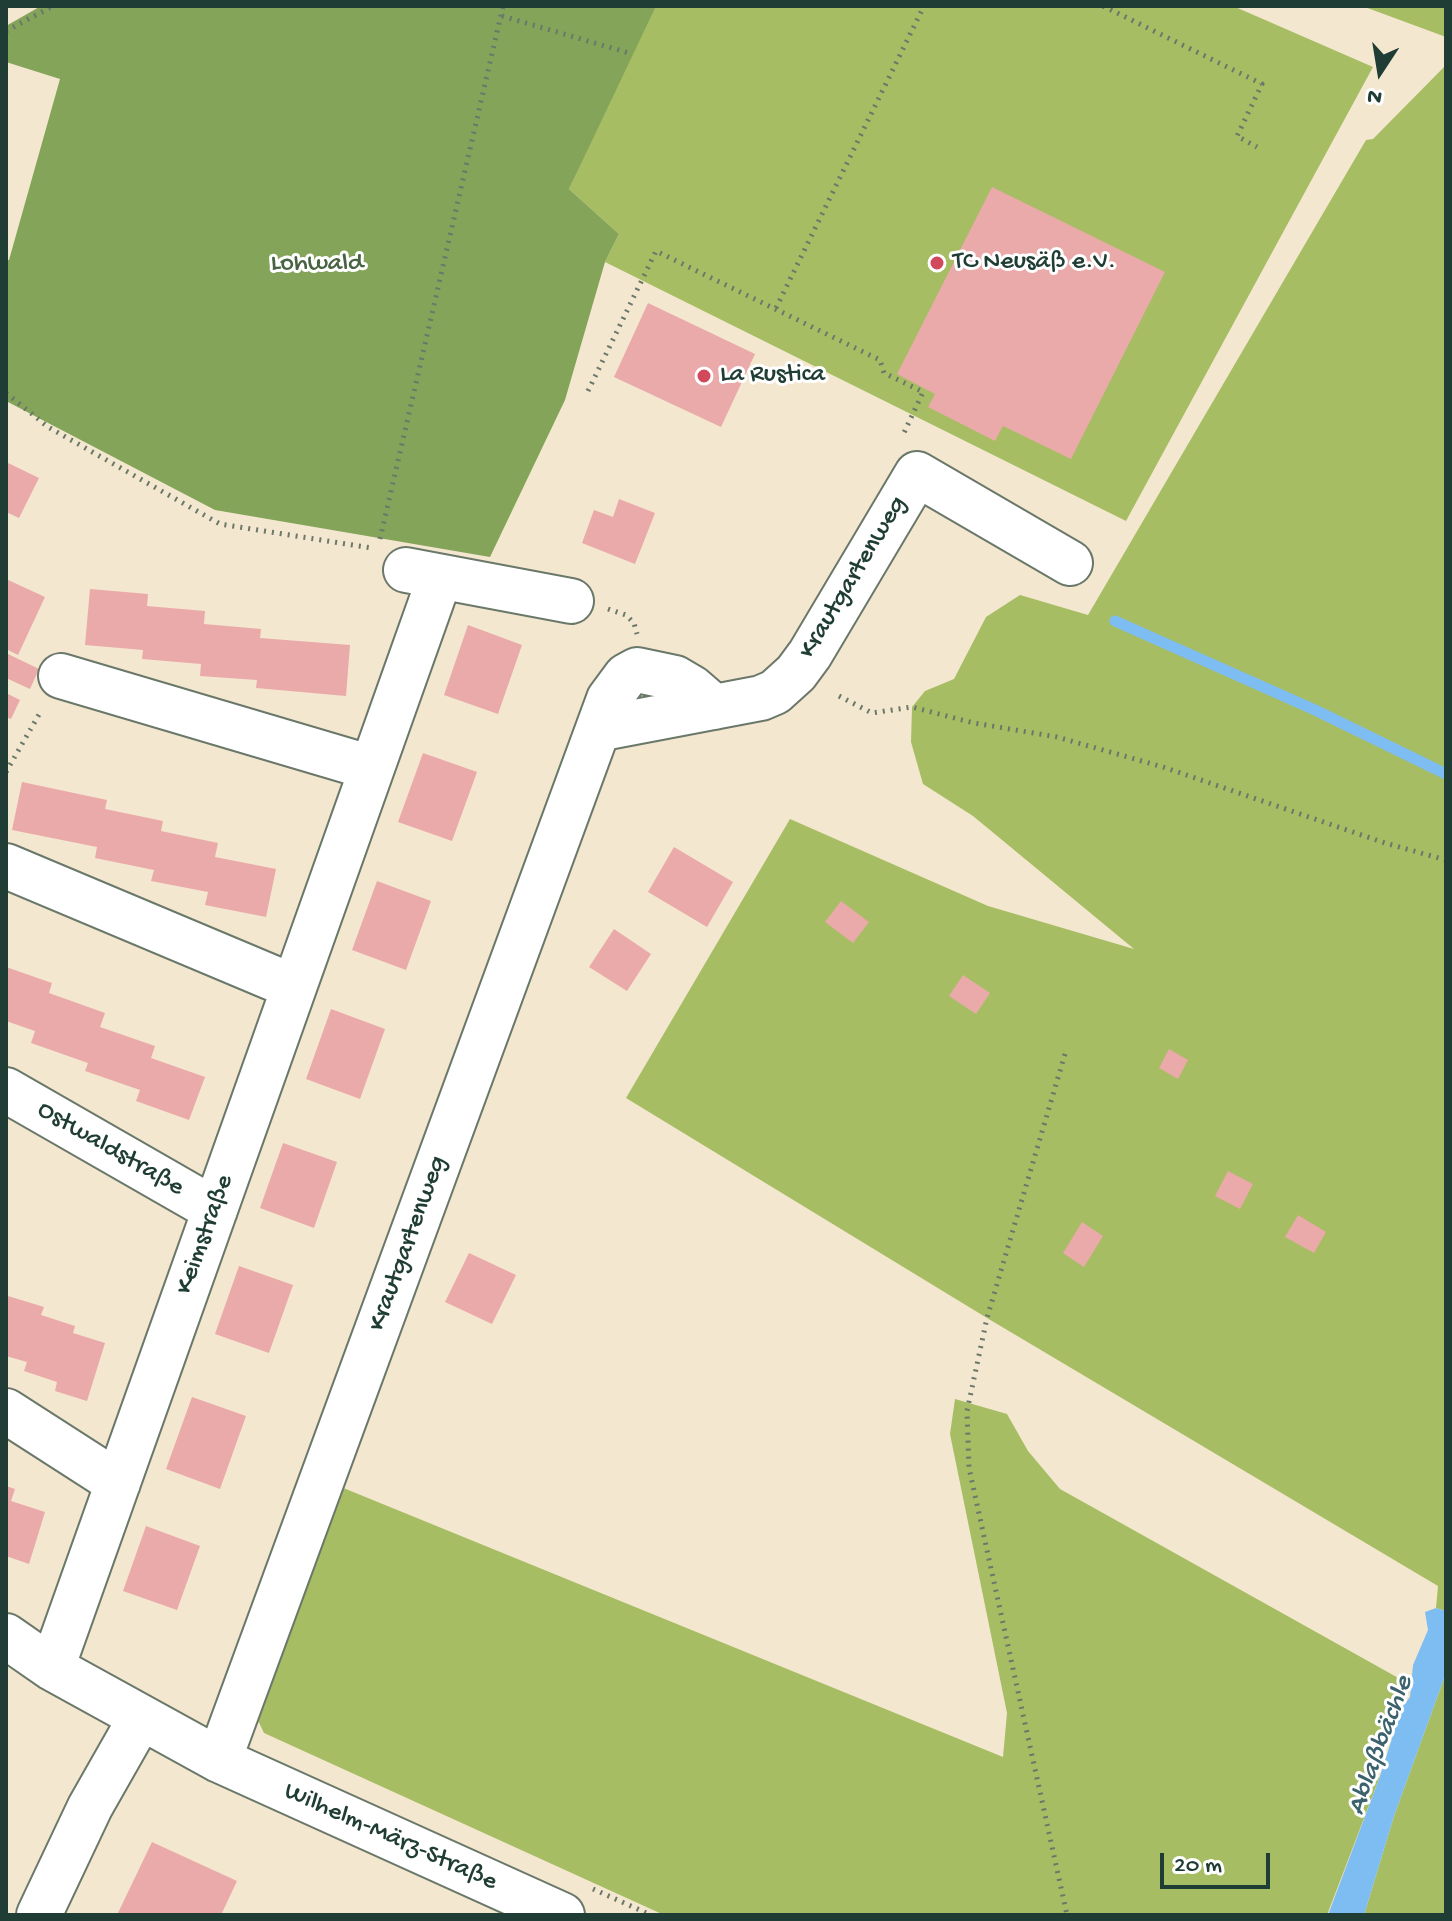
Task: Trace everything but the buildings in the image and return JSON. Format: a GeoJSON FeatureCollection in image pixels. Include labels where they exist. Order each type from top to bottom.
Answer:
{"type":"FeatureCollection","features":[{"type":"Feature","properties":{"kind":"street","name":"Krautgartenweg"},"geometry":{"type":"LineString","coordinates":[[598,729],[761,698],[775,692],[796,673],[810,654],[917,474],[1070,563]]}},
{"type":"Feature","properties":{"kind":"street","name":"Keimstraße"},"geometry":{"type":"LineString","coordinates":[[52,1668],[372,768],[423,574],[571,601]]}},
{"type":"Feature","properties":{"kind":"street","name":"Krautgartenweg"},"geometry":{"type":"LineString","coordinates":[[219,1760],[598,729],[617,685],[637,670]]}},
{"type":"Feature","properties":{"kind":"street"},"geometry":{"type":"LineString","coordinates":[[637,670],[675,678],[714,707]]}},
{"type":"Feature","properties":{"kind":"street"},"geometry":{"type":"LineString","coordinates":[[61,676],[372,768]]}},
{"type":"Feature","properties":{"kind":"street"},"geometry":{"type":"LineString","coordinates":[[6,866],[294,987]]}},
{"type":"Feature","properties":{"kind":"street","name":"Ostwaldstraße"},"geometry":{"type":"LineString","coordinates":[[6,1090],[215,1210]]}},
{"type":"Feature","properties":{"kind":"street"},"geometry":{"type":"LineString","coordinates":[[6,1411],[118,1483]]}},
{"type":"Feature","properties":{"kind":"street","name":"Wilhelm-März-Straße"},"geometry":{"type":"LineString","coordinates":[[6,1636],[52,1668],[219,1760],[562,1915]]}},
{"type":"Feature","properties":{"kind":"street"},"geometry":{"type":"LineString","coordinates":[[39,1915],[90,1807],[140,1719]]}},
{"type":"Feature","properties":{"kind":"path"},"geometry":{"type":"LineString","coordinates":[[6,31],[53,6]]}},
{"type":"Feature","properties":{"kind":"path"},"geometry":{"type":"LineString","coordinates":[[6,393],[48,427],[220,524],[377,549],[503,6]]}},
{"type":"Feature","properties":{"kind":"path"},"geometry":{"type":"LineString","coordinates":[[776,308],[924,6]]}},
{"type":"Feature","properties":{"kind":"path"},"geometry":{"type":"LineString","coordinates":[[1103,6],[1262,84],[1237,136],[1257,147]]}},
{"type":"Feature","properties":{"kind":"path"},"geometry":{"type":"LineString","coordinates":[[502,16],[629,53]]}},
{"type":"Feature","properties":{"kind":"path"},"geometry":{"type":"LineString","coordinates":[[588,391],[656,251],[880,360],[884,373],[923,392],[900,442],[917,474]]}},
{"type":"Feature","properties":{"kind":"path"},"geometry":{"type":"LineString","coordinates":[[571,601],[626,615],[634,623],[637,632],[637,670]]}},
{"type":"Feature","properties":{"kind":"path"},"geometry":{"type":"LineString","coordinates":[[6,772],[61,676]]}},
{"type":"Feature","properties":{"kind":"path"},"geometry":{"type":"LineString","coordinates":[[839,696],[872,713],[912,707],[974,723],[1057,737],[1163,767],[1385,843],[1446,860]]}},
{"type":"Feature","properties":{"kind":"path"},"geometry":{"type":"LineString","coordinates":[[1065,1054],[991,1305],[967,1411],[969,1468],[1067,1915]]}},
{"type":"Feature","properties":{"kind":"green space","name":"Lohwald"},"geometry":{"type":"Polygon","coordinates":[[[41,6],[656,6],[569,189],[619,234],[605,262],[565,400],[490,557],[215,510],[6,401],[6,260],[9,260],[60,79],[6,62],[6,26],[41,6]]]}},
{"type":"Feature","properties":{"kind":"green space","name":"TC Neusäß e.V."},"geometry":{"type":"Polygon","coordinates":[[[652,6],[1233,6],[1373,67],[1126,521],[605,262],[619,234],[569,189],[652,6]]]}},
{"type":"Feature","properties":{"kind":"green space"},"geometry":{"type":"Polygon","coordinates":[[[1362,6],[1446,6],[1446,37],[1362,6]]]}},
{"type":"Feature","properties":{"kind":"green space"},"geometry":{"type":"Polygon","coordinates":[[[1446,65],[1446,1611],[1436,1608],[1438,1586],[987,1318],[626,1098],[790,819],[988,906],[1134,949],[973,816],[923,784],[911,742],[912,707],[925,691],[954,679],[986,617],[1020,595],[1088,615],[1366,140],[1373,139],[1446,65]]]}},
{"type":"Feature","properties":{"kind":"green space"},"geometry":{"type":"Polygon","coordinates":[[[955,1399],[1007,1414],[1028,1451],[1060,1489],[1402,1680],[1376,1771],[1379,1779],[1327,1915],[664,1915],[264,1733],[253,1710],[336,1485],[1003,1757],[1007,1713],[950,1434],[955,1399]]]}},
{"type":"Feature","properties":{"kind":"green space"},"geometry":{"type":"Polygon","coordinates":[[[1446,1673],[1446,1915],[1364,1915],[1394,1816],[1446,1673]]]}},
{"type":"Feature","properties":{"kind":"water"},"geometry":{"type":"Polygon","coordinates":[[[1436,1608],[1446,1611],[1446,1673],[1394,1816],[1364,1915],[1328,1915],[1379,1779],[1402,1707],[1410,1697],[1413,1665],[1428,1630],[1425,1612],[1436,1608]]]}},
{"type":"Feature","properties":{"kind":"waterway"},"geometry":{"type":"LineString","coordinates":[[1115,621],[1315,710],[1446,774]]}},
{"type":"Feature","properties":{"kind":"place","name":"TC Neusäß e.V."},"geometry":{"type":"Point","coordinates":[937,263]}},
{"type":"Feature","properties":{"kind":"place","name":"La Rustica"},"geometry":{"type":"Point","coordinates":[704,376]}},
{"type":"Feature","properties":{"kind":"water label","name":"Ablaßbächle"},"geometry":{"type":"Point","coordinates":[1382,1746]}}]}
